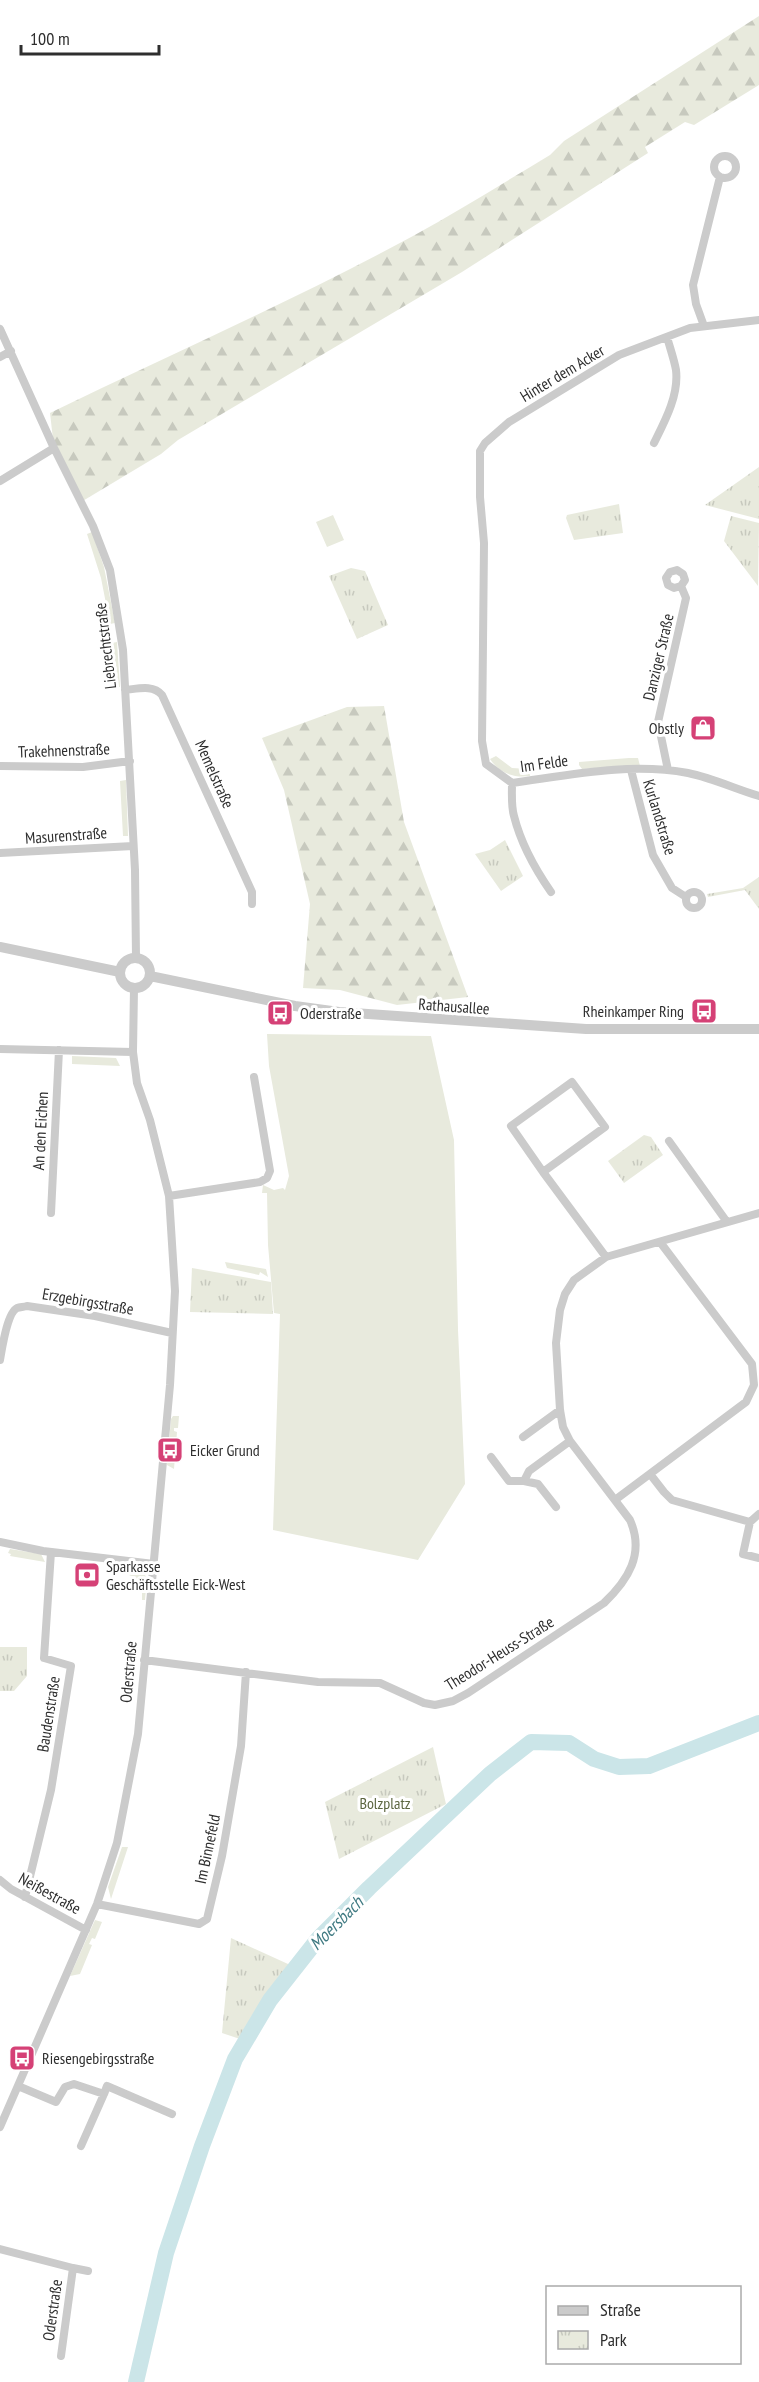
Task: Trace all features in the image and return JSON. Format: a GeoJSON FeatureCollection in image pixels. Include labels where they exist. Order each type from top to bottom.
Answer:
{"type":"FeatureCollection","features":[{"type":"Feature","properties":{"kind":"street"},"geometry":{"type":"LineString","coordinates":[[704,326],[696,304],[693,285],[720,177]]}},
{"type":"Feature","properties":{"kind":"street","name":"Hinter dem Acker"},"geometry":{"type":"LineString","coordinates":[[484,543],[480,497],[480,451],[485,443],[509,422],[620,355],[690,328],[759,320]]}},
{"type":"Feature","properties":{"kind":"street","name":"Liebrechtstraße"},"geometry":{"type":"LineString","coordinates":[[0,329],[54,448],[93,526],[110,570],[123,650],[130,761],[136,958]]}},
{"type":"Feature","properties":{"kind":"street"},"geometry":{"type":"LineString","coordinates":[[654,442],[668,417],[674,394],[676,371],[667,337]]}},
{"type":"Feature","properties":{"kind":"street"},"geometry":{"type":"LineString","coordinates":[[0,357],[11,351]]}},
{"type":"Feature","properties":{"kind":"street"},"geometry":{"type":"LineString","coordinates":[[0,481],[54,448]]}},
{"type":"Feature","properties":{"kind":"street","name":"Im Felde"},"geometry":{"type":"LineString","coordinates":[[484,543],[482,741],[486,764],[512,783],[574,774],[668,770],[691,774],[759,796]]}},
{"type":"Feature","properties":{"kind":"street","name":"Danziger Straße"},"geometry":{"type":"LineString","coordinates":[[668,770],[658,722],[684,612],[686,598],[681,586]]}},
{"type":"Feature","properties":{"kind":"street","name":"Memelstraße"},"geometry":{"type":"LineString","coordinates":[[125,690],[150,688],[158,690],[162,695],[252,891],[252,904]]}},
{"type":"Feature","properties":{"kind":"street","name":"Trakehnenstraße"},"geometry":{"type":"LineString","coordinates":[[0,766],[82,767],[130,761]]}},
{"type":"Feature","properties":{"kind":"street","name":"Kurlandstraße"},"geometry":{"type":"LineString","coordinates":[[631,770],[653,855],[672,888],[686,897]]}},
{"type":"Feature","properties":{"kind":"street"},"geometry":{"type":"LineString","coordinates":[[512,783],[513,814],[516,824],[537,872],[551,892]]}},
{"type":"Feature","properties":{"kind":"street","name":"Masurenstraße"},"geometry":{"type":"LineString","coordinates":[[0,853],[133,846]]}},
{"type":"Feature","properties":{"kind":"street"},"geometry":{"type":"LineString","coordinates":[[0,946],[120,972]]}},
{"type":"Feature","properties":{"kind":"street"},"geometry":{"type":"LineString","coordinates":[[136,958],[148,965],[150,976],[146,983],[134,988],[124,983],[120,972],[125,962],[136,958]]}},
{"type":"Feature","properties":{"kind":"street","name":"Rathausallee"},"geometry":{"type":"LineString","coordinates":[[150,976],[295,1006],[339,1012],[586,1029],[759,1028]]}},
{"type":"Feature","properties":{"kind":"street","name":"Oderstraße"},"geometry":{"type":"LineString","coordinates":[[0,2127],[97,1904],[117,1843],[138,1734],[169,1397],[175,1291],[169,1196],[150,1120],[137,1083],[133,1052],[134,988]]}},
{"type":"Feature","properties":{"kind":"street"},"geometry":{"type":"LineString","coordinates":[[0,1049],[133,1052]]}},
{"type":"Feature","properties":{"kind":"street","name":"An den Eichen"},"geometry":{"type":"LineString","coordinates":[[51,1213],[59,1050]]}},
{"type":"Feature","properties":{"kind":"street"},"geometry":{"type":"LineString","coordinates":[[169,1196],[260,1182],[267,1178],[270,1171],[254,1077]]}},
{"type":"Feature","properties":{"kind":"street"},"geometry":{"type":"LineString","coordinates":[[543,1172],[605,1127],[572,1082],[511,1126],[543,1172],[606,1257]]}},
{"type":"Feature","properties":{"kind":"street"},"geometry":{"type":"LineString","coordinates":[[669,1141],[727,1222]]}},
{"type":"Feature","properties":{"kind":"street","name":"Theodor-Heuss-Straße"},"geometry":{"type":"LineString","coordinates":[[144,1660],[318,1682],[380,1683],[423,1703],[435,1705],[453,1701],[604,1604],[620,1588],[629,1573],[636,1552],[636,1534],[630,1520],[570,1441],[563,1426],[556,1342],[560,1310],[565,1294],[574,1280],[606,1257],[759,1213]]}},
{"type":"Feature","properties":{"kind":"street"},"geometry":{"type":"LineString","coordinates":[[615,1500],[746,1402],[754,1384],[752,1364],[660,1242]]}},
{"type":"Feature","properties":{"kind":"street","name":"Erzgebirgsstraße"},"geometry":{"type":"LineString","coordinates":[[0,1360],[12,1312],[17,1308],[27,1306],[95,1316],[172,1333]]}},
{"type":"Feature","properties":{"kind":"street"},"geometry":{"type":"LineString","coordinates":[[523,1437],[560,1410]]}},
{"type":"Feature","properties":{"kind":"street"},"geometry":{"type":"LineString","coordinates":[[525,1481],[529,1471],[570,1441]]}},
{"type":"Feature","properties":{"kind":"street"},"geometry":{"type":"LineString","coordinates":[[491,1457],[509,1481],[538,1484],[556,1507]]}},
{"type":"Feature","properties":{"kind":"street"},"geometry":{"type":"LineString","coordinates":[[650,1474],[672,1500],[750,1522]]}},
{"type":"Feature","properties":{"kind":"street"},"geometry":{"type":"LineString","coordinates":[[759,1514],[750,1522],[743,1554],[759,1558]]}},
{"type":"Feature","properties":{"kind":"street"},"geometry":{"type":"LineString","coordinates":[[0,1542],[51,1552],[154,1564]]}},
{"type":"Feature","properties":{"kind":"street","name":"Baudenstraße"},"geometry":{"type":"LineString","coordinates":[[25,1898],[51,1790],[70,1666],[44,1658],[51,1552]]}},
{"type":"Feature","properties":{"kind":"street","name":"Im Binnefeld"},"geometry":{"type":"LineString","coordinates":[[97,1904],[199,1924],[207,1918],[222,1856],[241,1746],[246,1672]]}},
{"type":"Feature","properties":{"kind":"street","name":"Neißestraße"},"geometry":{"type":"LineString","coordinates":[[0,1880],[25,1898],[86,1930]]}},
{"type":"Feature","properties":{"kind":"street"},"geometry":{"type":"LineString","coordinates":[[18,2086],[56,2103],[65,2087],[74,2084],[104,2094]]}},
{"type":"Feature","properties":{"kind":"street"},"geometry":{"type":"LineString","coordinates":[[81,2146],[107,2086],[172,2114]]}},
{"type":"Feature","properties":{"kind":"street","name":"Oderstraße"},"geometry":{"type":"LineString","coordinates":[[0,2249],[88,2271]]}},
{"type":"Feature","properties":{"kind":"street","name":"Oderstraße"},"geometry":{"type":"LineString","coordinates":[[61,2356],[73,2268]]}},
{"type":"Feature","properties":{"kind":"green space"},"geometry":{"type":"Polygon","coordinates":[[[759,16],[759,85],[694,125],[685,122],[645,147],[648,153],[462,272],[178,440],[161,454],[81,502],[54,448],[50,413],[278,305],[413,236],[550,155],[564,141],[759,16]]]}},
{"type":"Feature","properties":{"kind":"green space"},"geometry":{"type":"Polygon","coordinates":[[[759,467],[759,519],[705,505],[759,467]]]}},
{"type":"Feature","properties":{"kind":"green space"},"geometry":{"type":"Polygon","coordinates":[[[619,504],[623,533],[574,540],[567,515],[619,504]]]}},
{"type":"Feature","properties":{"kind":"green space"},"geometry":{"type":"Polygon","coordinates":[[[333,515],[344,540],[327,547],[316,522],[333,515]]]}},
{"type":"Feature","properties":{"kind":"green space"},"geometry":{"type":"Polygon","coordinates":[[[731,516],[759,523],[758,586],[724,541],[731,516]]]}},
{"type":"Feature","properties":{"kind":"green space"},"geometry":{"type":"Polygon","coordinates":[[[92,532],[104,567],[115,623],[110,624],[101,578],[87,534],[92,532]]]}},
{"type":"Feature","properties":{"kind":"green space"},"geometry":{"type":"Polygon","coordinates":[[[351,568],[365,571],[388,625],[357,639],[329,576],[351,568]]]}},
{"type":"Feature","properties":{"kind":"green space"},"geometry":{"type":"Polygon","coordinates":[[[117,642],[120,687],[115,687],[112,643],[117,642]]]}},
{"type":"Feature","properties":{"kind":"green space"},"geometry":{"type":"Polygon","coordinates":[[[384,706],[404,822],[468,997],[397,1005],[340,990],[303,988],[310,904],[284,790],[262,738],[347,707],[384,706]]]}},
{"type":"Feature","properties":{"kind":"green space"},"geometry":{"type":"Polygon","coordinates":[[[496,756],[512,768],[529,769],[530,776],[512,775],[502,771],[490,759],[496,756]]]}},
{"type":"Feature","properties":{"kind":"green space"},"geometry":{"type":"Polygon","coordinates":[[[638,758],[640,766],[582,769],[579,765],[579,762],[638,758]]]}},
{"type":"Feature","properties":{"kind":"green space"},"geometry":{"type":"Polygon","coordinates":[[[126,780],[128,836],[123,836],[120,781],[126,780]]]}},
{"type":"Feature","properties":{"kind":"green space"},"geometry":{"type":"Polygon","coordinates":[[[505,840],[523,876],[501,891],[475,854],[490,850],[505,840]]]}},
{"type":"Feature","properties":{"kind":"green space"},"geometry":{"type":"Polygon","coordinates":[[[759,877],[759,909],[745,890],[708,897],[707,894],[743,888],[759,877]]]}},
{"type":"Feature","properties":{"kind":"green space"},"geometry":{"type":"Polygon","coordinates":[[[267,1034],[431,1036],[454,1140],[458,1330],[465,1484],[418,1560],[273,1530],[280,1314],[274,1313],[268,1245],[267,1193],[262,1193],[263,1185],[274,1190],[283,1188],[285,1190],[289,1176],[269,1066],[267,1034]]]}},
{"type":"Feature","properties":{"kind":"green space"},"geometry":{"type":"Polygon","coordinates":[[[72,1056],[116,1058],[120,1066],[72,1064],[72,1056]]]}},
{"type":"Feature","properties":{"kind":"green space"},"geometry":{"type":"Polygon","coordinates":[[[644,1135],[651,1137],[663,1155],[624,1183],[608,1161],[644,1135]]]}},
{"type":"Feature","properties":{"kind":"green space"},"geometry":{"type":"Polygon","coordinates":[[[225,1262],[266,1269],[268,1277],[260,1272],[259,1275],[227,1268],[225,1262]]]}},
{"type":"Feature","properties":{"kind":"green space"},"geometry":{"type":"Polygon","coordinates":[[[192,1268],[271,1282],[273,1314],[190,1312],[192,1268]]]}},
{"type":"Feature","properties":{"kind":"green space"},"geometry":{"type":"Polygon","coordinates":[[[173,1416],[179,1416],[178,1428],[174,1428],[177,1432],[174,1469],[167,1465],[173,1416]]]}},
{"type":"Feature","properties":{"kind":"green space"},"geometry":{"type":"Polygon","coordinates":[[[10,1549],[41,1554],[45,1562],[10,1556],[11,1554],[8,1553],[10,1549]]]}},
{"type":"Feature","properties":{"kind":"green space"},"geometry":{"type":"Polygon","coordinates":[[[132,1564],[138,1566],[145,1574],[145,1600],[142,1600],[140,1580],[129,1575],[134,1569],[132,1564]]]}},
{"type":"Feature","properties":{"kind":"green space"},"geometry":{"type":"Polygon","coordinates":[[[0,1647],[27,1647],[27,1676],[14,1691],[0,1691],[0,1647]]]}},
{"type":"Feature","properties":{"kind":"green space","name":"Bolzplatz"},"geometry":{"type":"Polygon","coordinates":[[[433,1747],[446,1804],[339,1859],[325,1802],[433,1747]]]}},
{"type":"Feature","properties":{"kind":"green space"},"geometry":{"type":"Polygon","coordinates":[[[122,1847],[128,1847],[111,1899],[108,1887],[122,1847]]]}},
{"type":"Feature","properties":{"kind":"green space"},"geometry":{"type":"Polygon","coordinates":[[[95,1920],[102,1922],[95,1939],[92,1938],[89,1944],[92,1945],[80,1974],[70,1976],[95,1920]]]}},
{"type":"Feature","properties":{"kind":"green space"},"geometry":{"type":"Polygon","coordinates":[[[231,1938],[299,1969],[246,2041],[222,2033],[231,1938]]]}},
{"type":"Feature","properties":{"kind":"waterway","name":"Moersbach"},"geometry":{"type":"LineString","coordinates":[[136,2382],[166,2253],[202,2146],[235,2059],[270,2000],[318,1939],[490,1774],[531,1742],[569,1743],[594,1759],[619,1767],[649,1766],[759,1723]]}},
{"type":"Feature","properties":{"kind":"place","name":"Obstly"},"geometry":{"type":"Point","coordinates":[703,728]}},
{"type":"Feature","properties":{"kind":"place","name":"Rheinkamper Ring"},"geometry":{"type":"Point","coordinates":[704,1011]}},
{"type":"Feature","properties":{"kind":"place","name":"Oderstraße"},"geometry":{"type":"Point","coordinates":[280,1013]}},
{"type":"Feature","properties":{"kind":"place","name":"Eicker Grund"},"geometry":{"type":"Point","coordinates":[170,1450]}},
{"type":"Feature","properties":{"kind":"place","name":"Sparkasse Geschäftsstelle Eick-West"},"geometry":{"type":"Point","coordinates":[87,1575]}},
{"type":"Feature","properties":{"kind":"place","name":"Riesengebirgsstraße"},"geometry":{"type":"Point","coordinates":[22,2058]}}]}
